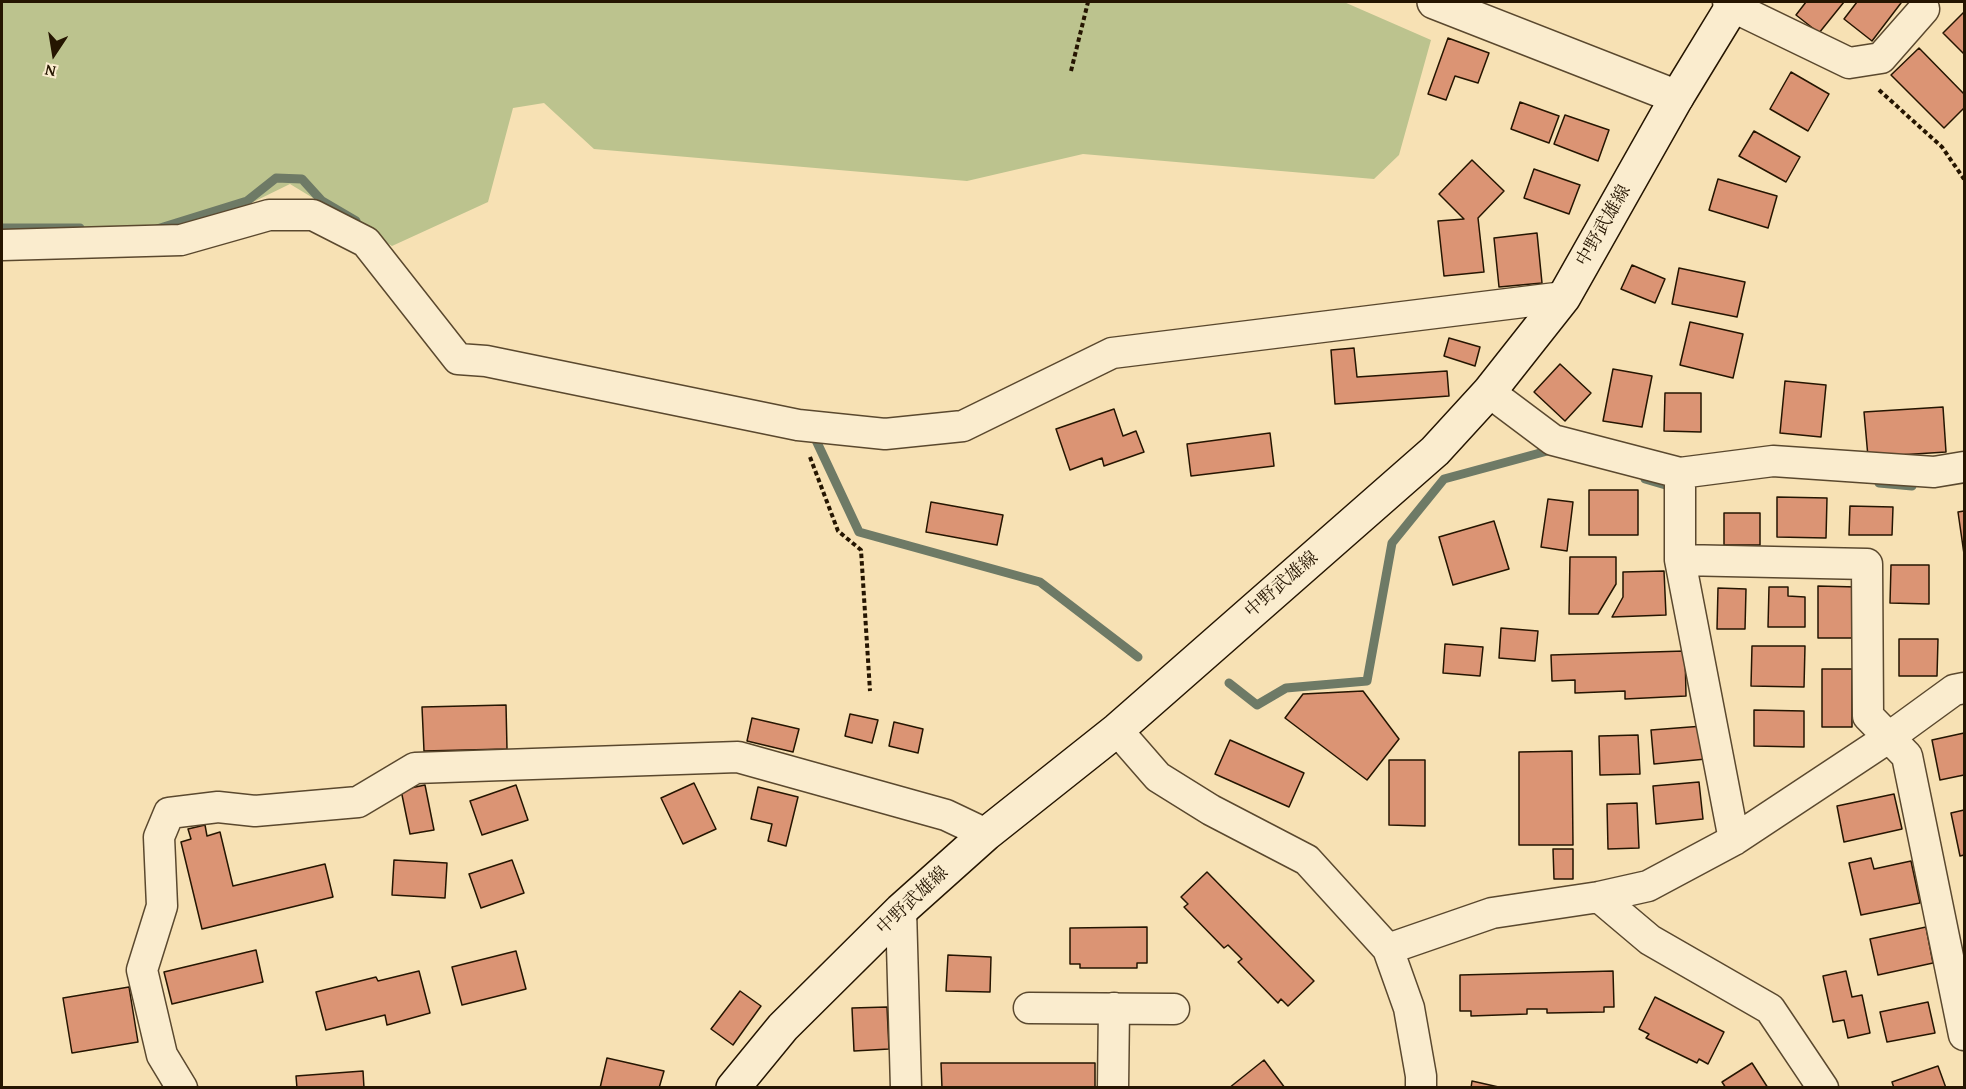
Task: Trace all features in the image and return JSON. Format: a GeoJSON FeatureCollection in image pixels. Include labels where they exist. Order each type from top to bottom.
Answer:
{"type":"FeatureCollection","features":[{"type":"Feature","properties":{"kind":"main road"},"geometry":{"type":"LineString","coordinates":[[1434,2],[1677,97]]}},
{"type":"Feature","properties":{"kind":"main road","name":"中野武雄線"},"geometry":{"type":"LineString","coordinates":[[733,1088],[783,1027],[901,910],[986,834],[1117,730],[1435,451],[1489,392],[1564,297],[1731,3]]}},
{"type":"Feature","properties":{"kind":"street"},"geometry":{"type":"LineString","coordinates":[[1731,3],[1849,63],[1881,58],[1924,9]]}},
{"type":"Feature","properties":{"kind":"street"},"geometry":{"type":"LineString","coordinates":[[2,245],[181,240],[269,215],[313,215],[366,242],[472,360],[798,425],[885,434],[963,426],[1112,353],[1564,297]]}},
{"type":"Feature","properties":{"kind":"street"},"geometry":{"type":"LineString","coordinates":[[1489,392],[1553,440],[1680,473],[1773,461],[1934,472],[1965,466]]}},
{"type":"Feature","properties":{"kind":"street"},"geometry":{"type":"LineString","coordinates":[[1680,473],[1680,560],[1734,840]]}},
{"type":"Feature","properties":{"kind":"street"},"geometry":{"type":"LineString","coordinates":[[1680,560],[1867,564],[1868,716],[1907,756],[1965,1035]]}},
{"type":"Feature","properties":{"kind":"street"},"geometry":{"type":"LineString","coordinates":[[1388,949],[1492,913],[1599,897],[1648,886],[1734,840],[1888,738],[1954,690],[1965,688]]}},
{"type":"Feature","properties":{"kind":"street"},"geometry":{"type":"LineString","coordinates":[[1117,730],[1158,777],[1211,810],[1307,860],[1388,949],[1409,1008],[1421,1088]]}},
{"type":"Feature","properties":{"kind":"street"},"geometry":{"type":"LineString","coordinates":[[182,1088],[162,1055],[142,970],[162,906],[159,837],[169,813],[218,807],[255,811],[358,802],[415,768],[738,757],[946,815],[986,834]]}},
{"type":"Feature","properties":{"kind":"street"},"geometry":{"type":"LineString","coordinates":[[1599,897],[1650,940],[1770,1009],[1823,1088]]}},
{"type":"Feature","properties":{"kind":"street"},"geometry":{"type":"LineString","coordinates":[[901,910],[906,1088]]}},
{"type":"Feature","properties":{"kind":"street"},"geometry":{"type":"LineString","coordinates":[[1029,1008],[1174,1009]]}},
{"type":"Feature","properties":{"kind":"street"},"geometry":{"type":"LineString","coordinates":[[1113,1088],[1114,1008]]}},
{"type":"Feature","properties":{"kind":"path"},"geometry":{"type":"LineString","coordinates":[[1071,71],[1088,2]]}},
{"type":"Feature","properties":{"kind":"path"},"geometry":{"type":"LineString","coordinates":[[1849,63],[1942,147],[1965,179]]}},
{"type":"Feature","properties":{"kind":"path"},"geometry":{"type":"LineString","coordinates":[[809,453],[838,531],[861,550],[870,691]]}},
{"type":"Feature","properties":{"kind":"green space"},"geometry":{"type":"Polygon","coordinates":[[[2,2],[1344,2],[1431,40],[1399,155],[1374,179],[1083,154],[967,181],[594,149],[544,103],[513,108],[488,202],[392,246],[290,184],[200,228],[2,240],[2,2]]]}},
{"type":"Feature","properties":{"kind":"building"},"geometry":{"type":"Polygon","coordinates":[[[1806,2],[1844,2],[1819,33],[1796,15],[1806,2]]]}},
{"type":"Feature","properties":{"kind":"building"},"geometry":{"type":"Polygon","coordinates":[[[1857,2],[1901,3],[1872,41],[1844,19],[1857,2]]]}},
{"type":"Feature","properties":{"kind":"building"},"geometry":{"type":"Polygon","coordinates":[[[1964,12],[1964,54],[1943,33],[1964,12]]]}},
{"type":"Feature","properties":{"kind":"building"},"geometry":{"type":"Polygon","coordinates":[[[1448,38],[1489,53],[1478,83],[1455,76],[1446,100],[1428,94],[1448,38]]]}},
{"type":"Feature","properties":{"kind":"building"},"geometry":{"type":"Polygon","coordinates":[[[1919,48],[1964,94],[1964,108],[1944,128],[1891,75],[1919,48]]]}},
{"type":"Feature","properties":{"kind":"building"},"geometry":{"type":"Polygon","coordinates":[[[1791,72],[1829,94],[1808,131],[1770,109],[1791,72]]]}},
{"type":"Feature","properties":{"kind":"building"},"geometry":{"type":"Polygon","coordinates":[[[1520,102],[1559,116],[1549,143],[1511,129],[1520,102]]]}},
{"type":"Feature","properties":{"kind":"building"},"geometry":{"type":"Polygon","coordinates":[[[1565,115],[1609,130],[1598,161],[1554,144],[1565,115]]]}},
{"type":"Feature","properties":{"kind":"building"},"geometry":{"type":"Polygon","coordinates":[[[1754,131],[1800,157],[1786,182],[1739,156],[1754,131]]]}},
{"type":"Feature","properties":{"kind":"building"},"geometry":{"type":"Polygon","coordinates":[[[1472,160],[1504,191],[1478,218],[1484,272],[1444,276],[1438,221],[1464,219],[1439,194],[1472,160]]]}},
{"type":"Feature","properties":{"kind":"building"},"geometry":{"type":"Polygon","coordinates":[[[1534,169],[1580,185],[1569,214],[1524,198],[1534,169]]]}},
{"type":"Feature","properties":{"kind":"building"},"geometry":{"type":"Polygon","coordinates":[[[1718,179],[1777,196],[1768,228],[1709,210],[1718,179]]]}},
{"type":"Feature","properties":{"kind":"building"},"geometry":{"type":"Polygon","coordinates":[[[1537,233],[1542,283],[1499,287],[1494,238],[1537,233]]]}},
{"type":"Feature","properties":{"kind":"building"},"geometry":{"type":"Polygon","coordinates":[[[1632,265],[1665,279],[1655,303],[1621,289],[1632,265]]]}},
{"type":"Feature","properties":{"kind":"building"},"geometry":{"type":"Polygon","coordinates":[[[1679,268],[1745,282],[1737,317],[1672,304],[1679,268]]]}},
{"type":"Feature","properties":{"kind":"building"},"geometry":{"type":"Polygon","coordinates":[[[1690,322],[1743,334],[1733,378],[1680,365],[1690,322]]]}},
{"type":"Feature","properties":{"kind":"building"},"geometry":{"type":"Polygon","coordinates":[[[1449,338],[1480,347],[1475,366],[1444,356],[1449,338]]]}},
{"type":"Feature","properties":{"kind":"building"},"geometry":{"type":"Polygon","coordinates":[[[1354,348],[1357,377],[1447,371],[1449,396],[1335,404],[1331,350],[1354,348]]]}},
{"type":"Feature","properties":{"kind":"building"},"geometry":{"type":"Polygon","coordinates":[[[1560,364],[1591,393],[1565,421],[1534,392],[1560,364]]]}},
{"type":"Feature","properties":{"kind":"building"},"geometry":{"type":"Polygon","coordinates":[[[1613,369],[1652,376],[1642,427],[1603,421],[1613,369]]]}},
{"type":"Feature","properties":{"kind":"building"},"geometry":{"type":"Polygon","coordinates":[[[1785,381],[1826,385],[1821,437],[1780,433],[1785,381]]]}},
{"type":"Feature","properties":{"kind":"building"},"geometry":{"type":"Polygon","coordinates":[[[1665,393],[1701,393],[1701,432],[1664,431],[1665,393]]]}},
{"type":"Feature","properties":{"kind":"building"},"geometry":{"type":"Polygon","coordinates":[[[1943,407],[1946,452],[1868,457],[1864,412],[1943,407]]]}},
{"type":"Feature","properties":{"kind":"building"},"geometry":{"type":"Polygon","coordinates":[[[1114,409],[1123,436],[1136,431],[1144,452],[1104,466],[1102,458],[1070,470],[1056,429],[1114,409]]]}},
{"type":"Feature","properties":{"kind":"building"},"geometry":{"type":"Polygon","coordinates":[[[1270,433],[1274,466],[1191,476],[1187,444],[1270,433]]]}},
{"type":"Feature","properties":{"kind":"building"},"geometry":{"type":"Polygon","coordinates":[[[1589,490],[1638,490],[1638,535],[1589,535],[1589,490]]]}},
{"type":"Feature","properties":{"kind":"building"},"geometry":{"type":"Polygon","coordinates":[[[1777,497],[1827,498],[1826,538],[1777,537],[1777,497]]]}},
{"type":"Feature","properties":{"kind":"building"},"geometry":{"type":"Polygon","coordinates":[[[1548,499],[1573,502],[1567,551],[1541,547],[1548,499]]]}},
{"type":"Feature","properties":{"kind":"building"},"geometry":{"type":"Polygon","coordinates":[[[931,502],[1003,515],[997,545],[926,532],[931,502]]]}},
{"type":"Feature","properties":{"kind":"building"},"geometry":{"type":"Polygon","coordinates":[[[1850,506],[1893,507],[1892,535],[1849,535],[1850,506]]]}},
{"type":"Feature","properties":{"kind":"building"},"geometry":{"type":"Polygon","coordinates":[[[1964,511],[1964,554],[1958,512],[1964,511]]]}},
{"type":"Feature","properties":{"kind":"building"},"geometry":{"type":"Polygon","coordinates":[[[1724,513],[1760,513],[1760,545],[1724,545],[1724,513]]]}},
{"type":"Feature","properties":{"kind":"building"},"geometry":{"type":"Polygon","coordinates":[[[1494,521],[1509,569],[1453,585],[1439,537],[1494,521]]]}},
{"type":"Feature","properties":{"kind":"building"},"geometry":{"type":"Polygon","coordinates":[[[1570,557],[1616,557],[1616,584],[1598,614],[1569,614],[1570,557]]]}},
{"type":"Feature","properties":{"kind":"building"},"geometry":{"type":"Polygon","coordinates":[[[1891,565],[1929,565],[1929,604],[1890,603],[1891,565]]]}},
{"type":"Feature","properties":{"kind":"building"},"geometry":{"type":"Polygon","coordinates":[[[1664,571],[1666,615],[1612,617],[1623,597],[1623,572],[1664,571]]]}},
{"type":"Feature","properties":{"kind":"building"},"geometry":{"type":"Polygon","coordinates":[[[1818,586],[1857,587],[1856,638],[1818,638],[1818,586]]]}},
{"type":"Feature","properties":{"kind":"building"},"geometry":{"type":"Polygon","coordinates":[[[1769,587],[1788,587],[1788,596],[1805,597],[1805,627],[1768,627],[1769,587]]]}},
{"type":"Feature","properties":{"kind":"building"},"geometry":{"type":"Polygon","coordinates":[[[1718,588],[1746,589],[1745,629],[1717,629],[1718,588]]]}},
{"type":"Feature","properties":{"kind":"building"},"geometry":{"type":"Polygon","coordinates":[[[1501,628],[1538,631],[1535,661],[1499,658],[1501,628]]]}},
{"type":"Feature","properties":{"kind":"building"},"geometry":{"type":"Polygon","coordinates":[[[1899,639],[1938,639],[1937,676],[1899,676],[1899,639]]]}},
{"type":"Feature","properties":{"kind":"building"},"geometry":{"type":"Polygon","coordinates":[[[1445,644],[1483,647],[1480,676],[1443,673],[1445,644]]]}},
{"type":"Feature","properties":{"kind":"building"},"geometry":{"type":"Polygon","coordinates":[[[1752,646],[1805,646],[1804,687],[1751,686],[1752,646]]]}},
{"type":"Feature","properties":{"kind":"building"},"geometry":{"type":"Polygon","coordinates":[[[1685,651],[1686,696],[1625,699],[1625,691],[1575,693],[1575,680],[1552,681],[1551,655],[1685,651]]]}},
{"type":"Feature","properties":{"kind":"building"},"geometry":{"type":"Polygon","coordinates":[[[1822,669],[1852,669],[1852,727],[1822,727],[1822,669]]]}},
{"type":"Feature","properties":{"kind":"building"},"geometry":{"type":"Polygon","coordinates":[[[1363,691],[1399,739],[1367,780],[1285,718],[1303,694],[1363,691]]]}},
{"type":"Feature","properties":{"kind":"building"},"geometry":{"type":"Polygon","coordinates":[[[506,705],[507,749],[424,751],[422,707],[506,705]]]}},
{"type":"Feature","properties":{"kind":"building"},"geometry":{"type":"Polygon","coordinates":[[[1754,710],[1804,711],[1804,747],[1754,746],[1754,710]]]}},
{"type":"Feature","properties":{"kind":"building"},"geometry":{"type":"Polygon","coordinates":[[[850,714],[878,720],[872,743],[845,736],[850,714]]]}},
{"type":"Feature","properties":{"kind":"building"},"geometry":{"type":"Polygon","coordinates":[[[752,718],[799,729],[793,752],[747,741],[752,718]]]}},
{"type":"Feature","properties":{"kind":"building"},"geometry":{"type":"Polygon","coordinates":[[[894,722],[923,729],[918,753],[889,746],[894,722]]]}},
{"type":"Feature","properties":{"kind":"building"},"geometry":{"type":"Polygon","coordinates":[[[1703,726],[1706,759],[1654,764],[1651,730],[1703,726]]]}},
{"type":"Feature","properties":{"kind":"building"},"geometry":{"type":"Polygon","coordinates":[[[1964,733],[1964,775],[1940,780],[1932,740],[1964,733]]]}},
{"type":"Feature","properties":{"kind":"building"},"geometry":{"type":"Polygon","coordinates":[[[1638,735],[1640,774],[1600,775],[1599,736],[1638,735]]]}},
{"type":"Feature","properties":{"kind":"building"},"geometry":{"type":"Polygon","coordinates":[[[1230,740],[1304,773],[1289,807],[1215,774],[1230,740]]]}},
{"type":"Feature","properties":{"kind":"building"},"geometry":{"type":"Polygon","coordinates":[[[1572,751],[1573,845],[1519,845],[1519,752],[1572,751]]]}},
{"type":"Feature","properties":{"kind":"building"},"geometry":{"type":"Polygon","coordinates":[[[1389,760],[1425,760],[1425,826],[1389,825],[1389,760]]]}},
{"type":"Feature","properties":{"kind":"building"},"geometry":{"type":"Polygon","coordinates":[[[1699,782],[1703,819],[1656,824],[1653,786],[1699,782]]]}},
{"type":"Feature","properties":{"kind":"building"},"geometry":{"type":"Polygon","coordinates":[[[694,783],[716,829],[683,844],[661,798],[694,783]]]}},
{"type":"Feature","properties":{"kind":"building"},"geometry":{"type":"Polygon","coordinates":[[[425,785],[434,830],[410,834],[401,790],[425,785]]]}},
{"type":"Feature","properties":{"kind":"building"},"geometry":{"type":"Polygon","coordinates":[[[516,785],[528,820],[482,835],[470,801],[516,785]]]}},
{"type":"Feature","properties":{"kind":"building"},"geometry":{"type":"Polygon","coordinates":[[[758,787],[798,797],[786,846],[768,841],[772,824],[751,819],[758,787]]]}},
{"type":"Feature","properties":{"kind":"building"},"geometry":{"type":"Polygon","coordinates":[[[1894,794],[1902,829],[1844,842],[1837,806],[1894,794]]]}},
{"type":"Feature","properties":{"kind":"building"},"geometry":{"type":"Polygon","coordinates":[[[1637,803],[1639,848],[1608,849],[1607,804],[1637,803]]]}},
{"type":"Feature","properties":{"kind":"building"},"geometry":{"type":"Polygon","coordinates":[[[1964,810],[1964,855],[1960,856],[1951,813],[1964,810]]]}},
{"type":"Feature","properties":{"kind":"building"},"geometry":{"type":"Polygon","coordinates":[[[205,825],[207,836],[220,832],[233,886],[325,864],[333,897],[202,929],[181,842],[191,839],[188,829],[205,825]]]}},
{"type":"Feature","properties":{"kind":"building"},"geometry":{"type":"Polygon","coordinates":[[[1553,849],[1573,849],[1573,879],[1554,879],[1553,849]]]}},
{"type":"Feature","properties":{"kind":"building"},"geometry":{"type":"Polygon","coordinates":[[[1871,858],[1874,869],[1911,861],[1920,903],[1861,915],[1849,863],[1871,858]]]}},
{"type":"Feature","properties":{"kind":"building"},"geometry":{"type":"Polygon","coordinates":[[[394,860],[447,863],[445,898],[392,895],[394,860]]]}},
{"type":"Feature","properties":{"kind":"building"},"geometry":{"type":"Polygon","coordinates":[[[512,860],[524,893],[481,908],[469,874],[512,860]]]}},
{"type":"Feature","properties":{"kind":"building"},"geometry":{"type":"Polygon","coordinates":[[[1207,872],[1314,981],[1288,1006],[1281,999],[1278,1003],[1238,962],[1242,959],[1228,945],[1224,948],[1184,907],[1188,904],[1181,897],[1207,872]]]}},
{"type":"Feature","properties":{"kind":"building"},"geometry":{"type":"Polygon","coordinates":[[[1147,927],[1147,963],[1137,963],[1137,968],[1080,968],[1080,964],[1070,964],[1070,928],[1147,927]]]}},
{"type":"Feature","properties":{"kind":"building"},"geometry":{"type":"Polygon","coordinates":[[[1926,927],[1933,963],[1878,975],[1870,939],[1926,927]]]}},
{"type":"Feature","properties":{"kind":"building"},"geometry":{"type":"Polygon","coordinates":[[[256,950],[263,982],[172,1004],[164,972],[256,950]]]}},
{"type":"Feature","properties":{"kind":"building"},"geometry":{"type":"Polygon","coordinates":[[[516,951],[526,989],[462,1005],[452,967],[516,951]]]}},
{"type":"Feature","properties":{"kind":"building"},"geometry":{"type":"Polygon","coordinates":[[[948,955],[991,957],[990,992],[946,991],[948,955]]]}},
{"type":"Feature","properties":{"kind":"building"},"geometry":{"type":"Polygon","coordinates":[[[419,971],[430,1013],[387,1025],[385,1015],[326,1030],[316,992],[376,977],[378,981],[419,971]]]}},
{"type":"Feature","properties":{"kind":"building"},"geometry":{"type":"Polygon","coordinates":[[[1613,971],[1614,1007],[1604,1007],[1604,1012],[1547,1013],[1547,1009],[1527,1009],[1527,1014],[1471,1016],[1471,1011],[1460,1011],[1460,975],[1613,971]]]}},
{"type":"Feature","properties":{"kind":"building"},"geometry":{"type":"Polygon","coordinates":[[[1846,971],[1852,997],[1862,995],[1870,1033],[1848,1038],[1844,1020],[1833,1022],[1823,976],[1846,971]]]}},
{"type":"Feature","properties":{"kind":"building"},"geometry":{"type":"Polygon","coordinates":[[[129,987],[138,1042],[72,1053],[63,998],[129,987]]]}},
{"type":"Feature","properties":{"kind":"building"},"geometry":{"type":"Polygon","coordinates":[[[740,991],[761,1006],[733,1045],[711,1029],[740,991]]]}},
{"type":"Feature","properties":{"kind":"building"},"geometry":{"type":"Polygon","coordinates":[[[1655,997],[1724,1032],[1708,1064],[1699,1059],[1697,1063],[1646,1038],[1649,1034],[1639,1029],[1655,997]]]}},
{"type":"Feature","properties":{"kind":"building"},"geometry":{"type":"Polygon","coordinates":[[[1928,1002],[1935,1033],[1887,1042],[1880,1012],[1928,1002]]]}},
{"type":"Feature","properties":{"kind":"building"},"geometry":{"type":"Polygon","coordinates":[[[887,1007],[889,1049],[854,1051],[852,1008],[887,1007]]]}},
{"type":"Feature","properties":{"kind":"building"},"geometry":{"type":"Polygon","coordinates":[[[607,1058],[664,1071],[659,1088],[600,1088],[607,1058]]]}},
{"type":"Feature","properties":{"kind":"building"},"geometry":{"type":"Polygon","coordinates":[[[1264,1060],[1285,1088],[1229,1088],[1264,1060]]]}},
{"type":"Feature","properties":{"kind":"building"},"geometry":{"type":"Polygon","coordinates":[[[941,1063],[1095,1063],[1095,1088],[942,1088],[941,1063]]]}},
{"type":"Feature","properties":{"kind":"building"},"geometry":{"type":"Polygon","coordinates":[[[1752,1063],[1768,1088],[1726,1088],[1722,1082],[1752,1063]]]}},
{"type":"Feature","properties":{"kind":"building"},"geometry":{"type":"Polygon","coordinates":[[[1938,1066],[1946,1088],[1894,1088],[1892,1082],[1938,1066]]]}},
{"type":"Feature","properties":{"kind":"building"},"geometry":{"type":"Polygon","coordinates":[[[363,1071],[364,1088],[297,1088],[296,1076],[363,1071]]]}},
{"type":"Feature","properties":{"kind":"building"},"geometry":{"type":"Polygon","coordinates":[[[1472,1081],[1503,1088],[1471,1088],[1472,1081]]]}},
{"type":"Feature","properties":{"kind":"waterway"},"geometry":{"type":"LineString","coordinates":[[157,229],[247,201],[276,178],[302,179],[322,201],[356,221]]}},
{"type":"Feature","properties":{"kind":"waterway"},"geometry":{"type":"LineString","coordinates":[[2,228],[80,228]]}},
{"type":"Feature","properties":{"kind":"waterway"},"geometry":{"type":"LineString","coordinates":[[810,436],[814,436],[859,532],[1040,582],[1138,657]]}},
{"type":"Feature","properties":{"kind":"waterway"},"geometry":{"type":"LineString","coordinates":[[1229,683],[1257,705],[1286,688],[1367,681],[1392,543],[1444,479],[1551,450],[1555,451]]}},
{"type":"Feature","properties":{"kind":"waterway"},"geometry":{"type":"LineString","coordinates":[[1645,479],[1669,486]]}},
{"type":"Feature","properties":{"kind":"waterway"},"geometry":{"type":"LineString","coordinates":[[1879,483],[1912,486]]}}]}
